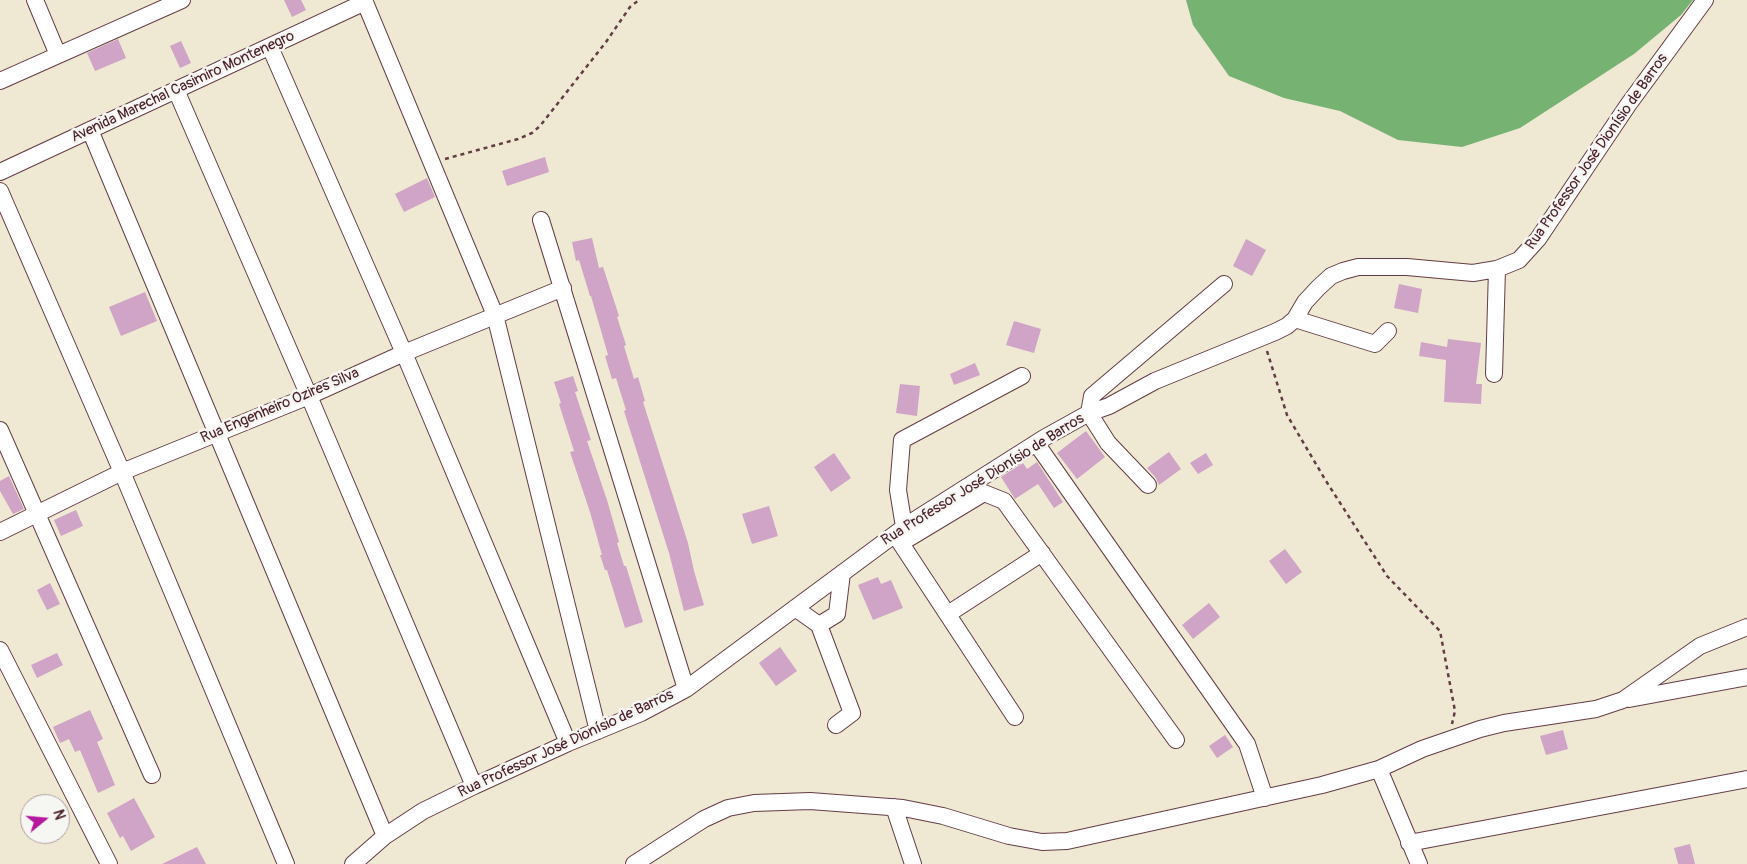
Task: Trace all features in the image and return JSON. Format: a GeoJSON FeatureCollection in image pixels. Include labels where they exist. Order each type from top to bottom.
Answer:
{"type":"FeatureCollection","features":[{"type":"Feature","properties":{"kind":"street"},"geometry":{"type":"LineString","coordinates":[[35,0],[58,55]]}},
{"type":"Feature","properties":{"kind":"street"},"geometry":{"type":"LineString","coordinates":[[0,81],[58,55],[145,8],[182,0]]}},
{"type":"Feature","properties":{"kind":"street","name":"Rua Professor José Dionísio de Barros"},"geometry":{"type":"LineString","coordinates":[[352,864],[385,836],[424,811],[568,743],[641,713],[686,689],[842,573],[1036,444],[1089,413],[1109,406],[1154,381],[1184,367],[1281,329],[1295,319],[1305,302],[1331,276],[1358,267],[1407,267],[1473,273],[1497,269],[1519,260],[1538,239],[1628,105],[1705,0]]}},
{"type":"Feature","properties":{"kind":"street"},"geometry":{"type":"LineString","coordinates":[[365,1],[495,315],[598,731]]}},
{"type":"Feature","properties":{"kind":"street","name":"Avenida Marechal Casimiro Montenegro"},"geometry":{"type":"LineString","coordinates":[[0,172],[365,1]]}},
{"type":"Feature","properties":{"kind":"street"},"geometry":{"type":"LineString","coordinates":[[270,47],[404,353],[568,743]]}},
{"type":"Feature","properties":{"kind":"street"},"geometry":{"type":"LineString","coordinates":[[176,90],[309,396],[474,786]]}},
{"type":"Feature","properties":{"kind":"street"},"geometry":{"type":"LineString","coordinates":[[90,130],[385,836]]}},
{"type":"Feature","properties":{"kind":"street"},"geometry":{"type":"LineString","coordinates":[[0,191],[122,472],[286,864]]}},
{"type":"Feature","properties":{"kind":"street"},"geometry":{"type":"LineString","coordinates":[[540,220],[563,288],[686,689]]}},
{"type":"Feature","properties":{"kind":"street"},"geometry":{"type":"LineString","coordinates":[[1494,374],[1497,269]]}},
{"type":"Feature","properties":{"kind":"street"},"geometry":{"type":"LineString","coordinates":[[1148,485],[1108,443],[1089,413],[1092,396],[1224,284]]}},
{"type":"Feature","properties":{"kind":"street","name":"Rua Engenheiro Ozires Silva"},"geometry":{"type":"LineString","coordinates":[[0,532],[122,472],[309,396],[404,353],[563,288]]}},
{"type":"Feature","properties":{"kind":"street"},"geometry":{"type":"LineString","coordinates":[[1295,319],[1375,344],[1388,331]]}},
{"type":"Feature","properties":{"kind":"street"},"geometry":{"type":"LineString","coordinates":[[1015,716],[948,614],[900,535],[898,490],[902,440],[1022,376]]}},
{"type":"Feature","properties":{"kind":"street"},"geometry":{"type":"LineString","coordinates":[[0,430],[152,775]]}},
{"type":"Feature","properties":{"kind":"street"},"geometry":{"type":"LineString","coordinates":[[1036,444],[1247,744],[1265,798]]}},
{"type":"Feature","properties":{"kind":"street"},"geometry":{"type":"LineString","coordinates":[[900,535],[984,493],[1004,501],[1176,740]]}},
{"type":"Feature","properties":{"kind":"street"},"geometry":{"type":"LineString","coordinates":[[948,614],[1042,553]]}},
{"type":"Feature","properties":{"kind":"street"},"geometry":{"type":"LineString","coordinates":[[819,625],[837,614],[842,573]]}},
{"type":"Feature","properties":{"kind":"street"},"geometry":{"type":"LineString","coordinates":[[795,608],[819,625],[852,713],[836,725]]}},
{"type":"Feature","properties":{"kind":"street"},"geometry":{"type":"LineString","coordinates":[[1623,700],[1700,646],[1747,627]]}},
{"type":"Feature","properties":{"kind":"street"},"geometry":{"type":"LineString","coordinates":[[0,650],[109,864]]}},
{"type":"Feature","properties":{"kind":"street"},"geometry":{"type":"LineString","coordinates":[[634,864],[704,819],[728,808],[754,803],[810,801],[894,807],[943,816],[1009,836],[1042,842],[1068,840],[1322,785],[1379,769],[1422,749],[1504,723],[1596,709],[1623,700],[1747,677]]}},
{"type":"Feature","properties":{"kind":"street"},"geometry":{"type":"LineString","coordinates":[[1379,769],[1419,864]]}},
{"type":"Feature","properties":{"kind":"street"},"geometry":{"type":"LineString","coordinates":[[1409,843],[1747,779]]}},
{"type":"Feature","properties":{"kind":"street"},"geometry":{"type":"LineString","coordinates":[[894,807],[913,864]]}},
{"type":"Feature","properties":{"kind":"path"},"geometry":{"type":"LineString","coordinates":[[432,163],[518,139],[536,129],[606,42],[630,7],[639,0]]}},
{"type":"Feature","properties":{"kind":"path"},"geometry":{"type":"LineString","coordinates":[[1263,337],[1287,415],[1326,481],[1387,576],[1440,631],[1455,711],[1448,740]]}},
{"type":"Feature","properties":{"kind":"green space"},"geometry":{"type":"Polygon","coordinates":[[[1186,0],[1693,0],[1681,15],[1634,54],[1520,128],[1462,147],[1398,140],[1340,111],[1284,98],[1229,76],[1193,25],[1186,0]]]}},
{"type":"Feature","properties":{"kind":"building"},"geometry":{"type":"Polygon","coordinates":[[[284,0],[301,0],[306,10],[292,17],[284,0]]]}},
{"type":"Feature","properties":{"kind":"building"},"geometry":{"type":"Polygon","coordinates":[[[118,39],[126,58],[95,71],[87,53],[118,39]]]}},
{"type":"Feature","properties":{"kind":"building"},"geometry":{"type":"Polygon","coordinates":[[[181,41],[191,63],[180,68],[170,46],[181,41]]]}},
{"type":"Feature","properties":{"kind":"building"},"geometry":{"type":"Polygon","coordinates":[[[545,157],[549,172],[507,186],[502,171],[545,157]]]}},
{"type":"Feature","properties":{"kind":"building"},"geometry":{"type":"Polygon","coordinates":[[[427,178],[435,197],[404,212],[395,194],[427,178]]]}},
{"type":"Feature","properties":{"kind":"building"},"geometry":{"type":"Polygon","coordinates":[[[592,238],[599,268],[603,267],[619,316],[617,317],[634,379],[638,377],[645,401],[643,402],[688,543],[704,605],[684,611],[669,553],[624,411],[626,410],[616,378],[612,379],[605,356],[608,355],[591,296],[579,260],[576,261],[572,242],[592,238]]]}},
{"type":"Feature","properties":{"kind":"building"},"geometry":{"type":"Polygon","coordinates":[[[1246,239],[1266,250],[1252,276],[1233,266],[1246,239]]]}},
{"type":"Feature","properties":{"kind":"building"},"geometry":{"type":"Polygon","coordinates":[[[1399,284],[1422,289],[1418,313],[1394,308],[1399,284]]]}},
{"type":"Feature","properties":{"kind":"building"},"geometry":{"type":"Polygon","coordinates":[[[145,292],[157,321],[121,336],[109,307],[145,292]]]}},
{"type":"Feature","properties":{"kind":"building"},"geometry":{"type":"Polygon","coordinates":[[[1014,321],[1041,329],[1034,353],[1006,345],[1014,321]]]}},
{"type":"Feature","properties":{"kind":"building"},"geometry":{"type":"Polygon","coordinates":[[[1448,339],[1481,343],[1476,384],[1482,384],[1481,404],[1444,402],[1446,360],[1419,356],[1421,342],[1447,347],[1448,339]]]}},
{"type":"Feature","properties":{"kind":"building"},"geometry":{"type":"Polygon","coordinates":[[[975,363],[980,375],[954,385],[950,374],[975,363]]]}},
{"type":"Feature","properties":{"kind":"building"},"geometry":{"type":"Polygon","coordinates":[[[573,376],[578,391],[575,392],[591,440],[587,441],[607,500],[619,542],[617,543],[643,622],[625,628],[607,570],[605,570],[600,555],[602,555],[590,512],[570,452],[574,451],[554,382],[573,376]]]}},
{"type":"Feature","properties":{"kind":"building"},"geometry":{"type":"Polygon","coordinates":[[[900,384],[920,386],[917,416],[896,413],[900,384]]]}},
{"type":"Feature","properties":{"kind":"building"},"geometry":{"type":"Polygon","coordinates":[[[1086,431],[1105,457],[1077,479],[1057,453],[1086,431]]]}},
{"type":"Feature","properties":{"kind":"building"},"geometry":{"type":"Polygon","coordinates":[[[1169,452],[1181,469],[1159,485],[1156,478],[1147,468],[1169,452]]]}},
{"type":"Feature","properties":{"kind":"building"},"geometry":{"type":"Polygon","coordinates":[[[834,453],[851,478],[831,492],[814,467],[834,453]]]}},
{"type":"Feature","properties":{"kind":"building"},"geometry":{"type":"Polygon","coordinates":[[[1206,453],[1213,465],[1198,474],[1190,463],[1206,453]]]}},
{"type":"Feature","properties":{"kind":"building"},"geometry":{"type":"Polygon","coordinates":[[[1037,462],[1063,502],[1054,508],[1038,484],[1015,499],[1001,477],[1023,463],[1027,469],[1037,462]]]}},
{"type":"Feature","properties":{"kind":"building"},"geometry":{"type":"Polygon","coordinates":[[[9,476],[24,509],[13,514],[0,491],[0,481],[9,476]]]}},
{"type":"Feature","properties":{"kind":"building"},"geometry":{"type":"Polygon","coordinates":[[[769,506],[778,536],[752,544],[742,514],[769,506]]]}},
{"type":"Feature","properties":{"kind":"building"},"geometry":{"type":"Polygon","coordinates":[[[76,510],[83,526],[61,536],[54,520],[76,510]]]}},
{"type":"Feature","properties":{"kind":"building"},"geometry":{"type":"Polygon","coordinates":[[[1285,549],[1302,572],[1286,584],[1269,561],[1285,549]]]}},
{"type":"Feature","properties":{"kind":"building"},"geometry":{"type":"Polygon","coordinates":[[[878,577],[881,584],[891,580],[903,608],[873,620],[858,585],[878,577]]]}},
{"type":"Feature","properties":{"kind":"building"},"geometry":{"type":"Polygon","coordinates":[[[50,583],[60,604],[47,610],[37,590],[50,583]]]}},
{"type":"Feature","properties":{"kind":"building"},"geometry":{"type":"Polygon","coordinates":[[[1209,603],[1220,617],[1193,639],[1182,625],[1209,603]]]}},
{"type":"Feature","properties":{"kind":"building"},"geometry":{"type":"Polygon","coordinates":[[[780,647],[797,671],[776,686],[759,663],[780,647]]]}},
{"type":"Feature","properties":{"kind":"building"},"geometry":{"type":"Polygon","coordinates":[[[57,653],[63,665],[37,678],[31,665],[57,653]]]}},
{"type":"Feature","properties":{"kind":"building"},"geometry":{"type":"Polygon","coordinates":[[[90,710],[103,739],[97,742],[115,785],[98,793],[80,750],[75,752],[69,739],[60,743],[53,727],[90,710]]]}},
{"type":"Feature","properties":{"kind":"building"},"geometry":{"type":"Polygon","coordinates":[[[1563,730],[1568,749],[1546,755],[1540,736],[1563,730]]]}},
{"type":"Feature","properties":{"kind":"building"},"geometry":{"type":"Polygon","coordinates":[[[1225,735],[1233,747],[1217,758],[1209,746],[1225,735]]]}},
{"type":"Feature","properties":{"kind":"building"},"geometry":{"type":"Polygon","coordinates":[[[134,798],[155,837],[131,851],[123,836],[120,838],[107,813],[134,798]]]}},
{"type":"Feature","properties":{"kind":"building"},"geometry":{"type":"Polygon","coordinates":[[[1690,844],[1695,864],[1678,864],[1674,848],[1690,844]]]}},
{"type":"Feature","properties":{"kind":"building"},"geometry":{"type":"Polygon","coordinates":[[[197,847],[206,864],[162,864],[197,847]]]}}]}
